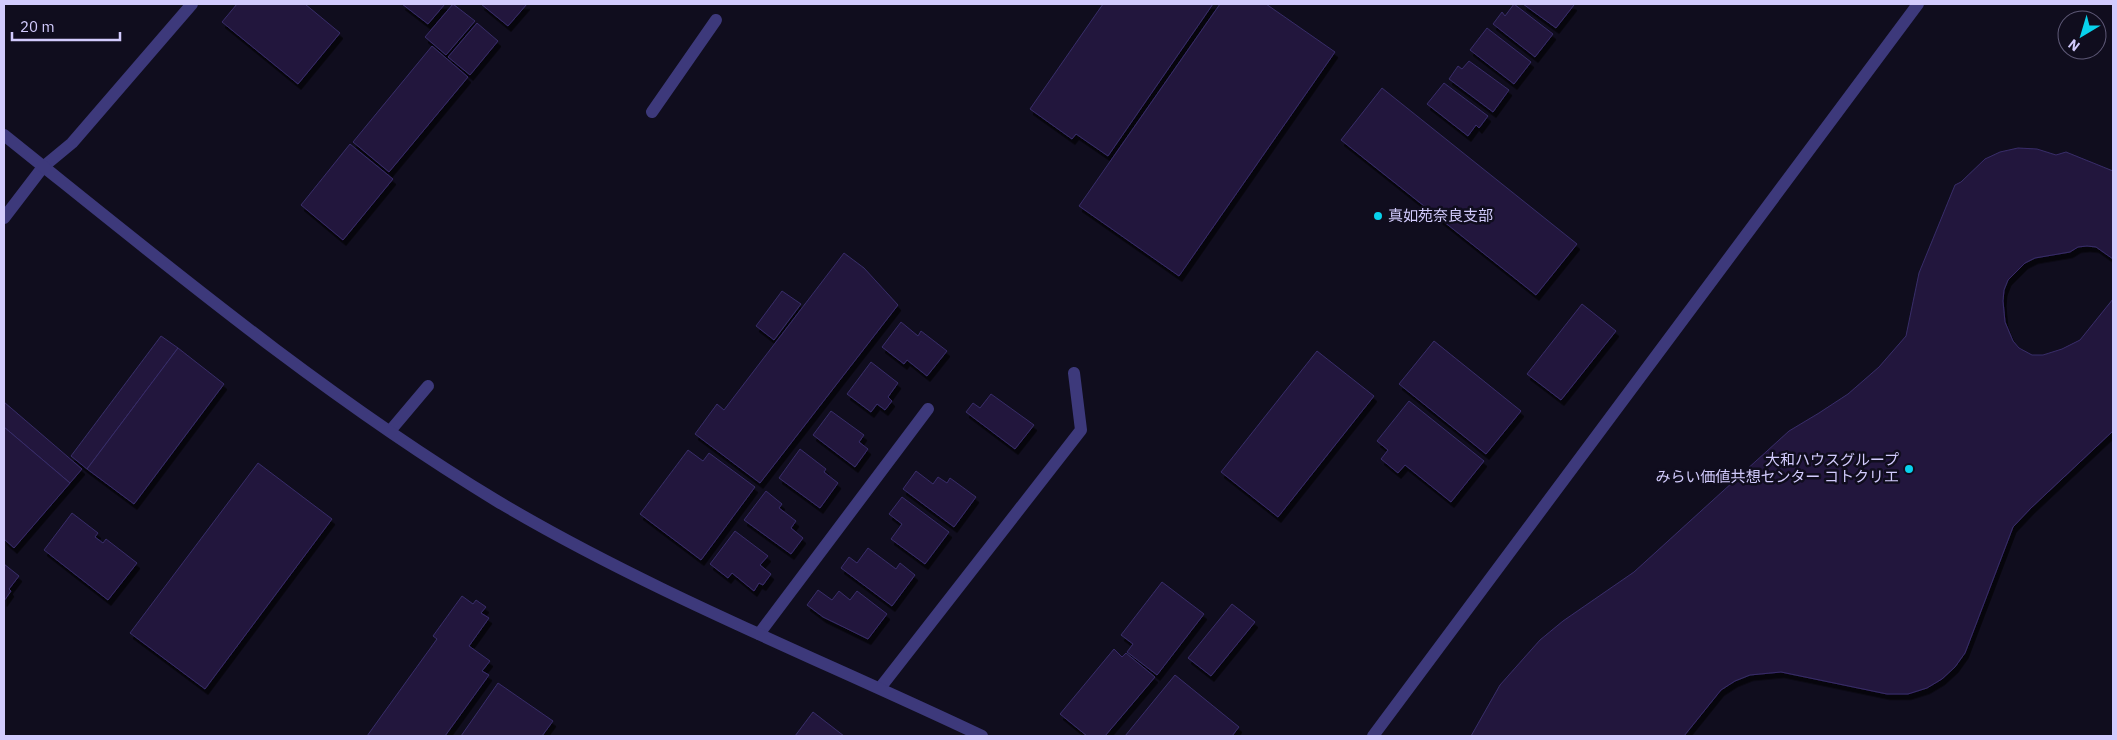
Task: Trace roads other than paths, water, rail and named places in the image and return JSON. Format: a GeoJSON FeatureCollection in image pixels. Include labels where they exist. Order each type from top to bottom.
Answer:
{"type":"FeatureCollection","features":[{"type":"Feature","properties":{"kind":"street"},"geometry":{"type":"LineString","coordinates":[[4,218],[43,167],[72,143],[192,4]]}},
{"type":"Feature","properties":{"kind":"street"},"geometry":{"type":"LineString","coordinates":[[1373,736],[1918,4]]}},
{"type":"Feature","properties":{"kind":"street"},"geometry":{"type":"LineString","coordinates":[[652,112],[716,20]]}},
{"type":"Feature","properties":{"kind":"street"},"geometry":{"type":"LineString","coordinates":[[4,135],[290,362],[390,432],[498,501],[619,568],[982,736]]}},
{"type":"Feature","properties":{"kind":"street"},"geometry":{"type":"LineString","coordinates":[[880,688],[1081,430],[1074,373]]}},
{"type":"Feature","properties":{"kind":"street"},"geometry":{"type":"LineString","coordinates":[[390,432],[428,386]]}},
{"type":"Feature","properties":{"kind":"street"},"geometry":{"type":"LineString","coordinates":[[759,634],[928,408]]}},
{"type":"Feature","properties":{"kind":"place","name":"真如苑奈良支部"},"geometry":{"type":"Point","coordinates":[1378,216]}},
{"type":"Feature","properties":{"kind":"place","name":"大和ハウスグループ みらい価値共想センター コトクリエ"},"geometry":{"type":"Point","coordinates":[1909,469]}}]}
